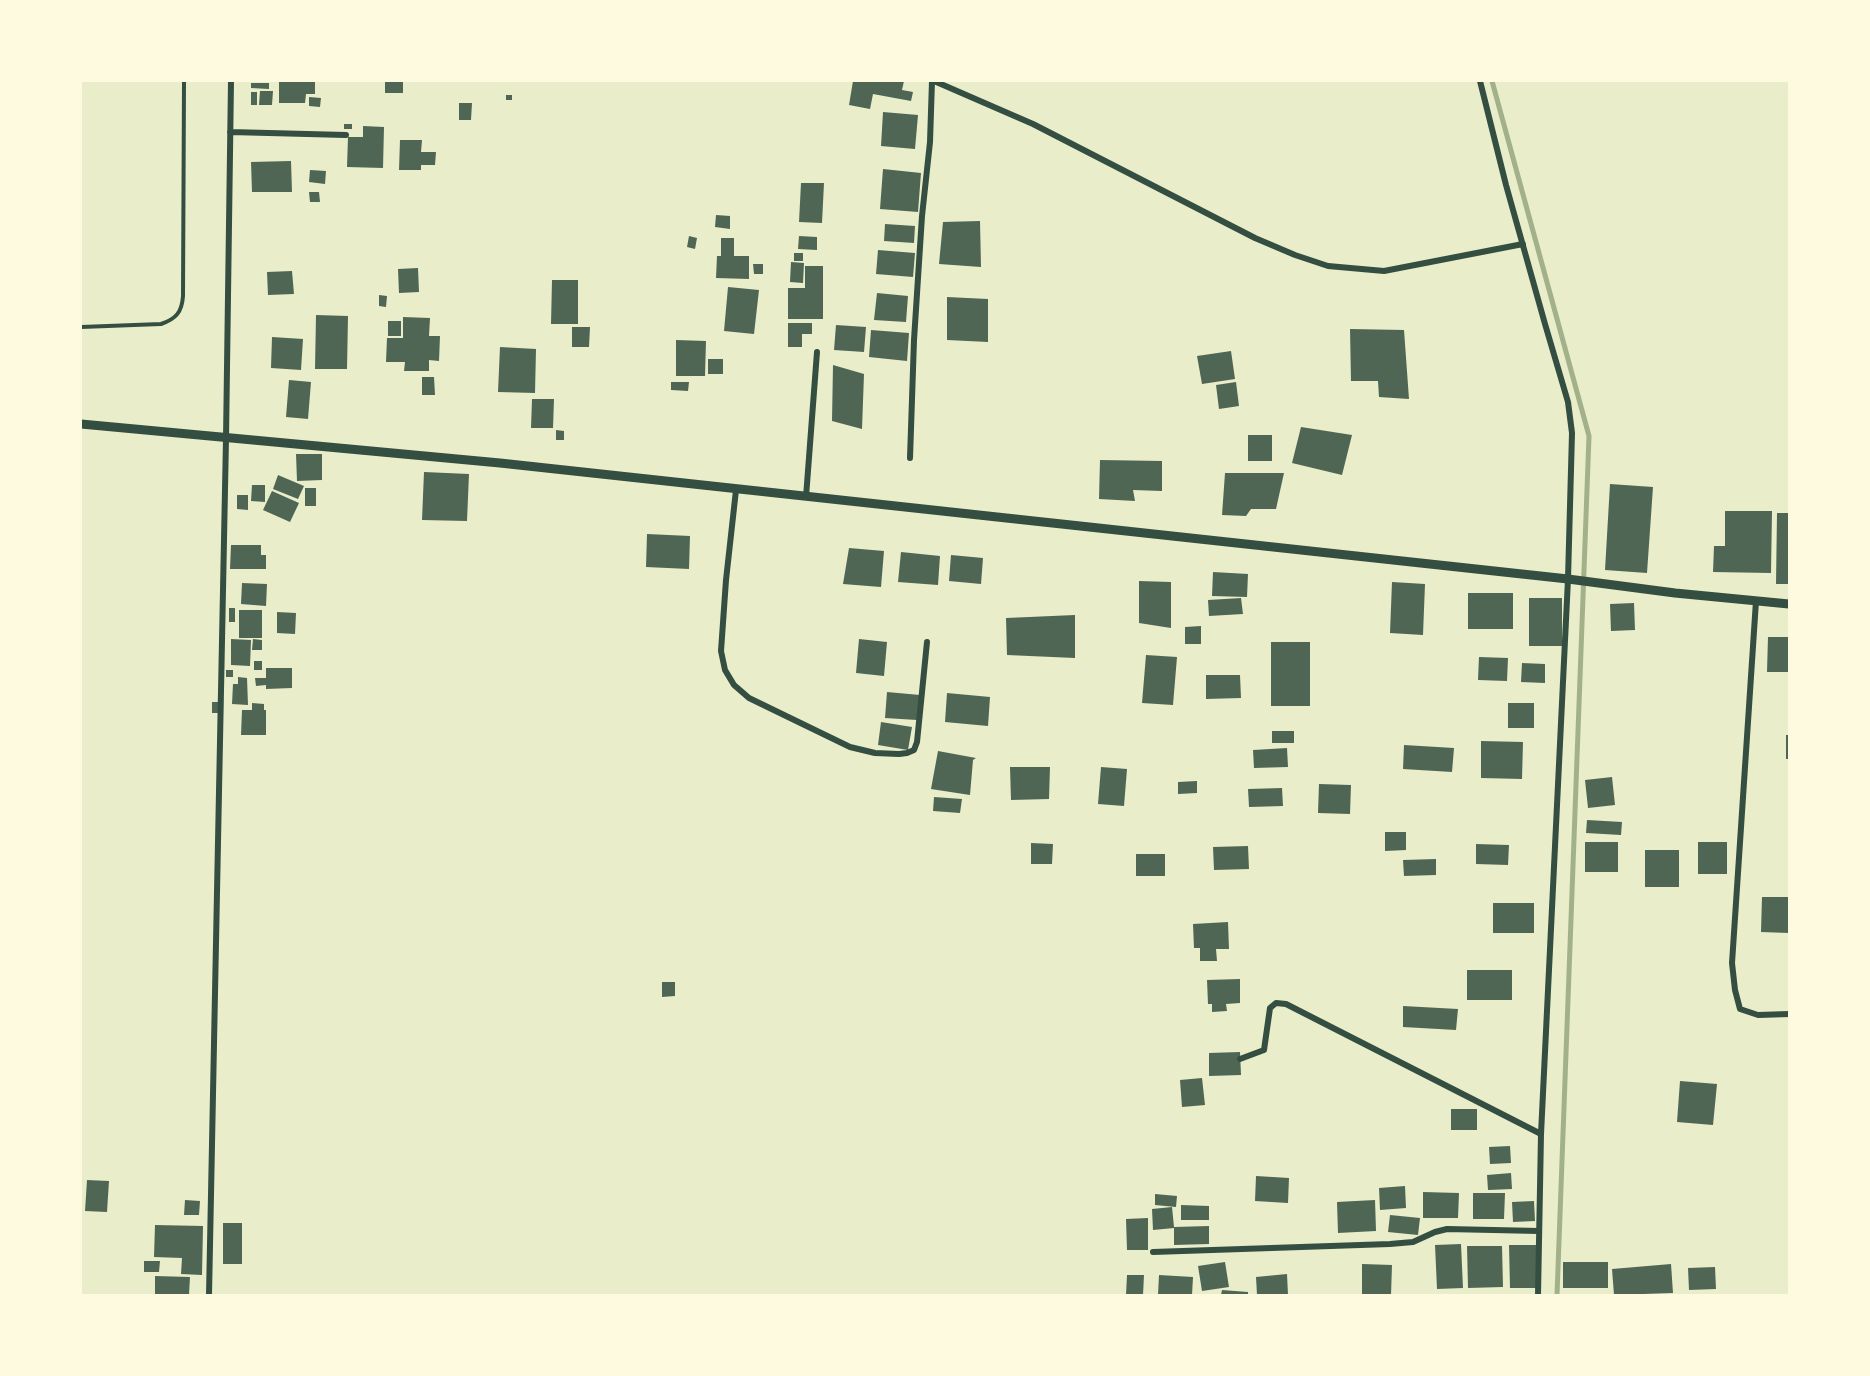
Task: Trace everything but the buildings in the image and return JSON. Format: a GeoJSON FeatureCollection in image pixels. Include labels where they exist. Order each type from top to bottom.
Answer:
{"type":"FeatureCollection","features":[{"type":"Feature","properties":{"kind":"street"},"geometry":{"type":"LineString","coordinates":[[209,1295],[231,81]]}},
{"type":"Feature","properties":{"kind":"street"},"geometry":{"type":"LineString","coordinates":[[910,458],[914,340],[933,81],[1033,124],[1255,238],[1328,266],[1384,271],[1523,244]]}},
{"type":"Feature","properties":{"kind":"street"},"geometry":{"type":"LineString","coordinates":[[1480,81],[1571,416],[1568,579],[1541,1134],[1538,1295]]}},
{"type":"Feature","properties":{"kind":"street"},"geometry":{"type":"LineString","coordinates":[[230,132],[346,135]]}},
{"type":"Feature","properties":{"kind":"street"},"geometry":{"type":"LineString","coordinates":[[806,498],[817,352]]}},
{"type":"Feature","properties":{"kind":"street"},"geometry":{"type":"LineString","coordinates":[[81,424],[500,463],[1789,604]]}},
{"type":"Feature","properties":{"kind":"street"},"geometry":{"type":"LineString","coordinates":[[736,490],[721,651],[725,670],[734,685],[749,698],[850,747],[875,753],[907,753],[914,750],[917,742],[927,642]]}},
{"type":"Feature","properties":{"kind":"street"},"geometry":{"type":"LineString","coordinates":[[1756,601],[1732,963],[1740,1010],[1758,1015],[1789,1014]]}},
{"type":"Feature","properties":{"kind":"street"},"geometry":{"type":"LineString","coordinates":[[1240,1059],[1263,1050],[1270,1008],[1276,1003],[1286,1004],[1541,1134]]}},
{"type":"Feature","properties":{"kind":"street"},"geometry":{"type":"LineString","coordinates":[[1153,1252],[1390,1244],[1413,1242],[1447,1229],[1539,1231]]}},
{"type":"Feature","properties":{"kind":"lane"},"geometry":{"type":"LineString","coordinates":[[81,327],[161,324],[172,320],[179,314],[183,296],[184,81]]}},
{"type":"Feature","properties":{"kind":"waterway"},"geometry":{"type":"LineString","coordinates":[[1492,81],[1589,436],[1557,1295]]}}]}
